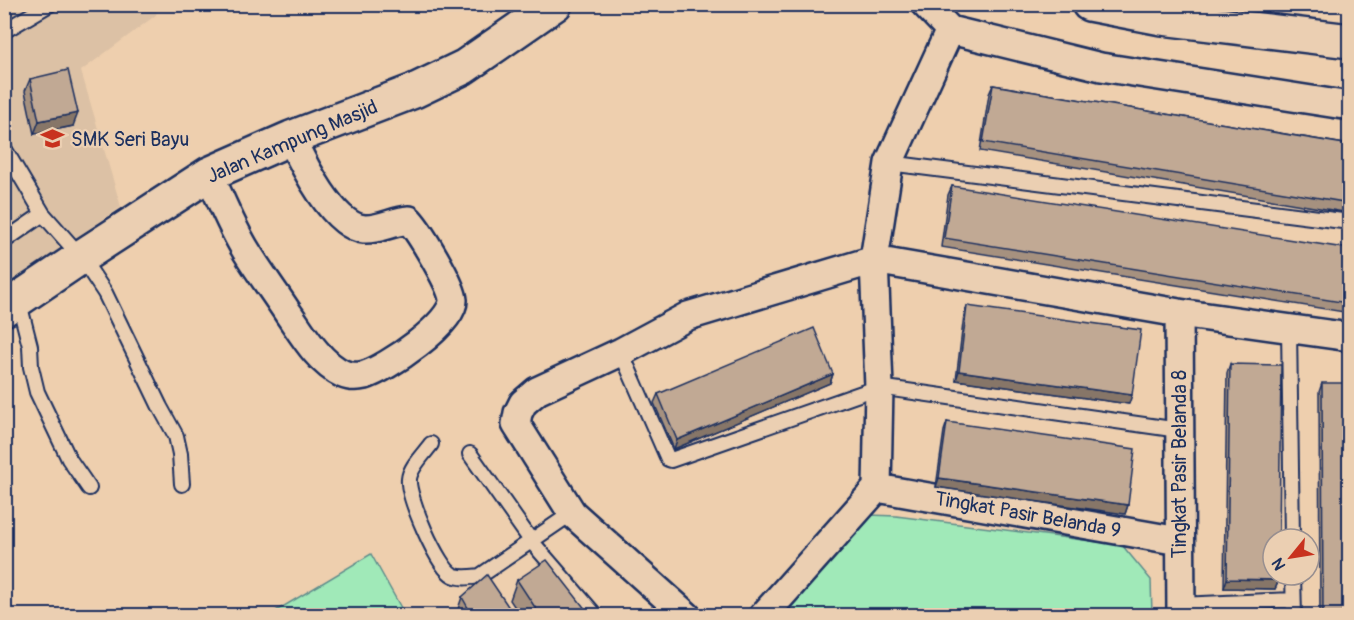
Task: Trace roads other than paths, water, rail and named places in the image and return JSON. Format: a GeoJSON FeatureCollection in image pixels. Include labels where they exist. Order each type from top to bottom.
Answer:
{"type":"FeatureCollection","features":[{"type":"Feature","properties":{"kind":"street","name":"Jalan Kampung Masjid"},"geometry":{"type":"LineString","coordinates":[[11,304],[209,174],[291,138],[414,91],[464,67],[555,4]]}},
{"type":"Feature","properties":{"kind":"street"},"geometry":{"type":"LineString","coordinates":[[926,4],[951,30],[1101,67],[1350,106]]}},
{"type":"Feature","properties":{"kind":"street"},"geometry":{"type":"LineString","coordinates":[[1089,4],[1162,18],[1350,41]]}},
{"type":"Feature","properties":{"kind":"street"},"geometry":{"type":"LineString","coordinates":[[763,615],[877,488],[879,387],[874,260],[889,163],[951,30]]}},
{"type":"Feature","properties":{"kind":"street"},"geometry":{"type":"LineString","coordinates":[[209,174],[246,251],[302,333],[323,358],[341,373],[352,377],[367,375],[402,354],[438,328],[447,317],[453,302],[450,289],[418,229],[409,220],[363,229],[354,226],[339,214],[308,174],[291,138]]}},
{"type":"Feature","properties":{"kind":"street"},"geometry":{"type":"LineString","coordinates":[[687,615],[572,513],[516,423],[523,403],[537,392],[621,352],[688,316],[874,260],[1179,313],[1350,337]]}},
{"type":"Feature","properties":{"kind":"street","name":"Tingkat Pasir Belanda 8"},"geometry":{"type":"LineString","coordinates":[[1179,313],[1181,610]]}},
{"type":"Feature","properties":{"kind":"street","name":"Tingkat Pasir Belanda 9"},"geometry":{"type":"LineString","coordinates":[[877,488],[1179,541]]}},
{"type":"Feature","properties":{"kind":"lane"},"geometry":{"type":"LineString","coordinates":[[4,31],[50,4]]}},
{"type":"Feature","properties":{"kind":"lane"},"geometry":{"type":"LineString","coordinates":[[6,152],[43,214],[81,257],[105,293],[176,436],[182,484]]}},
{"type":"Feature","properties":{"kind":"lane"},"geometry":{"type":"LineString","coordinates":[[889,163],[1350,222]]}},
{"type":"Feature","properties":{"kind":"lane"},"geometry":{"type":"LineString","coordinates":[[4,241],[43,214]]}},
{"type":"Feature","properties":{"kind":"lane"},"geometry":{"type":"LineString","coordinates":[[11,304],[30,346],[31,367],[37,392],[69,459],[89,488]]}},
{"type":"Feature","properties":{"kind":"lane"},"geometry":{"type":"LineString","coordinates":[[1288,328],[1292,527]]}},
{"type":"Feature","properties":{"kind":"lane"},"geometry":{"type":"LineString","coordinates":[[621,352],[668,459],[671,460],[879,387],[1179,430]]}},
{"type":"Feature","properties":{"kind":"lane"},"geometry":{"type":"LineString","coordinates":[[431,444],[414,465],[409,479],[413,506],[440,561],[451,575],[465,578],[480,576],[572,513]]}},
{"type":"Feature","properties":{"kind":"lane"},"geometry":{"type":"LineString","coordinates":[[470,454],[532,542],[596,615]]}},
{"type":"Feature","properties":{"kind":"lane"},"geometry":{"type":"LineString","coordinates":[[1293,587],[1294,615]]}},
{"type":"Feature","properties":{"kind":"lane"},"geometry":{"type":"LineString","coordinates":[[1181,610],[1293,600]]}},
{"type":"Feature","properties":{"kind":"place","name":"SMK Seri Bayu"},"geometry":{"type":"Point","coordinates":[53,139]}}]}
